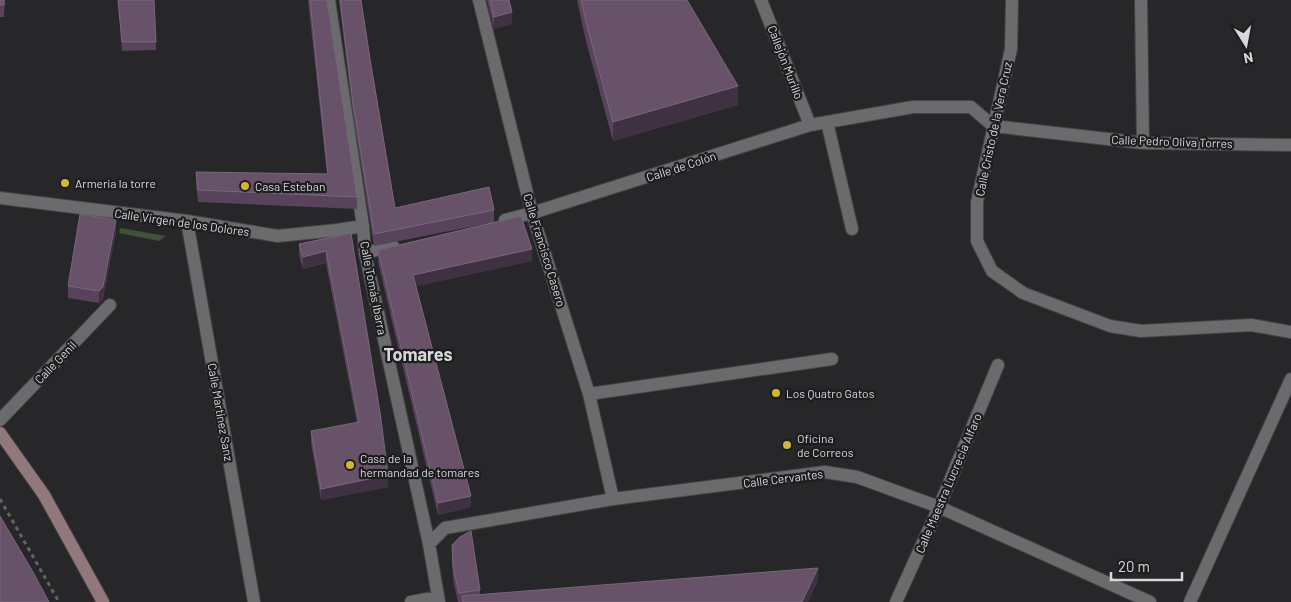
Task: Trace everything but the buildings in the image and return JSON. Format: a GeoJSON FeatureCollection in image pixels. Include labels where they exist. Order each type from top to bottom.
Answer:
{"type":"FeatureCollection","features":[{"type":"Feature","properties":{"kind":"street","name":"Calle Tomás Ibarra"},"geometry":{"type":"LineString","coordinates":[[329,0],[363,226],[365,253],[429,544],[439,600]]}},
{"type":"Feature","properties":{"kind":"street","name":"Calle Francisco Casero"},"geometry":{"type":"LineString","coordinates":[[479,0],[532,213],[589,394],[613,499]]}},
{"type":"Feature","properties":{"kind":"street","name":"Callejón Murillo"},"geometry":{"type":"LineString","coordinates":[[761,0],[810,125]]}},
{"type":"Feature","properties":{"kind":"street","name":"Calle Cristo de la Vera Cruz"},"geometry":{"type":"LineString","coordinates":[[1012,0],[1010,49],[977,202],[978,241],[992,271],[1023,293],[1110,326],[1141,331],[1251,325],[1291,332]]}},
{"type":"Feature","properties":{"kind":"street"},"geometry":{"type":"LineString","coordinates":[[1141,0],[1143,143]]}},
{"type":"Feature","properties":{"kind":"street","name":"Calle de Colón"},"geometry":{"type":"LineString","coordinates":[[494,222],[532,213],[810,125],[913,107],[971,107],[993,126]]}},
{"type":"Feature","properties":{"kind":"street"},"geometry":{"type":"LineString","coordinates":[[826,122],[852,229]]}},
{"type":"Feature","properties":{"kind":"street","name":"Calle Pedro Oliva Torres"},"geometry":{"type":"LineString","coordinates":[[993,126],[1143,143],[1291,145]]}},
{"type":"Feature","properties":{"kind":"street","name":"Calle Virgen de los Dolores"},"geometry":{"type":"LineString","coordinates":[[0,198],[187,221],[278,236],[363,226]]}},
{"type":"Feature","properties":{"kind":"street","name":"Calle Martínez Sanz"},"geometry":{"type":"LineString","coordinates":[[187,221],[254,602]]}},
{"type":"Feature","properties":{"kind":"street"},"geometry":{"type":"LineString","coordinates":[[365,253],[402,244]]}},
{"type":"Feature","properties":{"kind":"street","name":"Calle Genil"},"geometry":{"type":"LineString","coordinates":[[0,420],[110,305]]}},
{"type":"Feature","properties":{"kind":"street"},"geometry":{"type":"LineString","coordinates":[[589,394],[832,359]]}},
{"type":"Feature","properties":{"kind":"street","name":"Calle Maestra Lucrecia Alfaro"},"geometry":{"type":"LineString","coordinates":[[896,602],[998,364]]}},
{"type":"Feature","properties":{"kind":"street"},"geometry":{"type":"LineString","coordinates":[[1190,602],[1291,379]]}},
{"type":"Feature","properties":{"kind":"street"},"geometry":{"type":"LineString","coordinates":[[0,433],[44,495],[103,602]]}},
{"type":"Feature","properties":{"kind":"street","name":"Calle Cervantes"},"geometry":{"type":"LineString","coordinates":[[429,544],[445,528],[613,499],[825,472],[857,476],[938,507],[1150,602]]}},
{"type":"Feature","properties":{"kind":"street"},"geometry":{"type":"LineString","coordinates":[[411,602],[439,600]]}},
{"type":"Feature","properties":{"kind":"path"},"geometry":{"type":"LineString","coordinates":[[0,499],[59,602]]}},
{"type":"Feature","properties":{"kind":"green space"},"geometry":{"type":"Polygon","coordinates":[[[120,228],[166,236],[159,241],[119,233],[120,228]]]}},
{"type":"Feature","properties":{"kind":"place","name":"Armeria la torre"},"geometry":{"type":"Point","coordinates":[65,183]}},
{"type":"Feature","properties":{"kind":"place","name":"Casa Esteban"},"geometry":{"type":"Point","coordinates":[245,186]}},
{"type":"Feature","properties":{"kind":"place","name":"Los Quatro Gatos"},"geometry":{"type":"Point","coordinates":[776,393]}},
{"type":"Feature","properties":{"kind":"place","name":"Oficina de Correos"},"geometry":{"type":"Point","coordinates":[787,445]}},
{"type":"Feature","properties":{"kind":"place","name":"Casa de la hermandad de tomares"},"geometry":{"type":"Point","coordinates":[350,465]}},
{"type":"Feature","properties":{"kind":"district","name":"Tomares"},"geometry":{"type":"Point","coordinates":[418,354]}}]}
